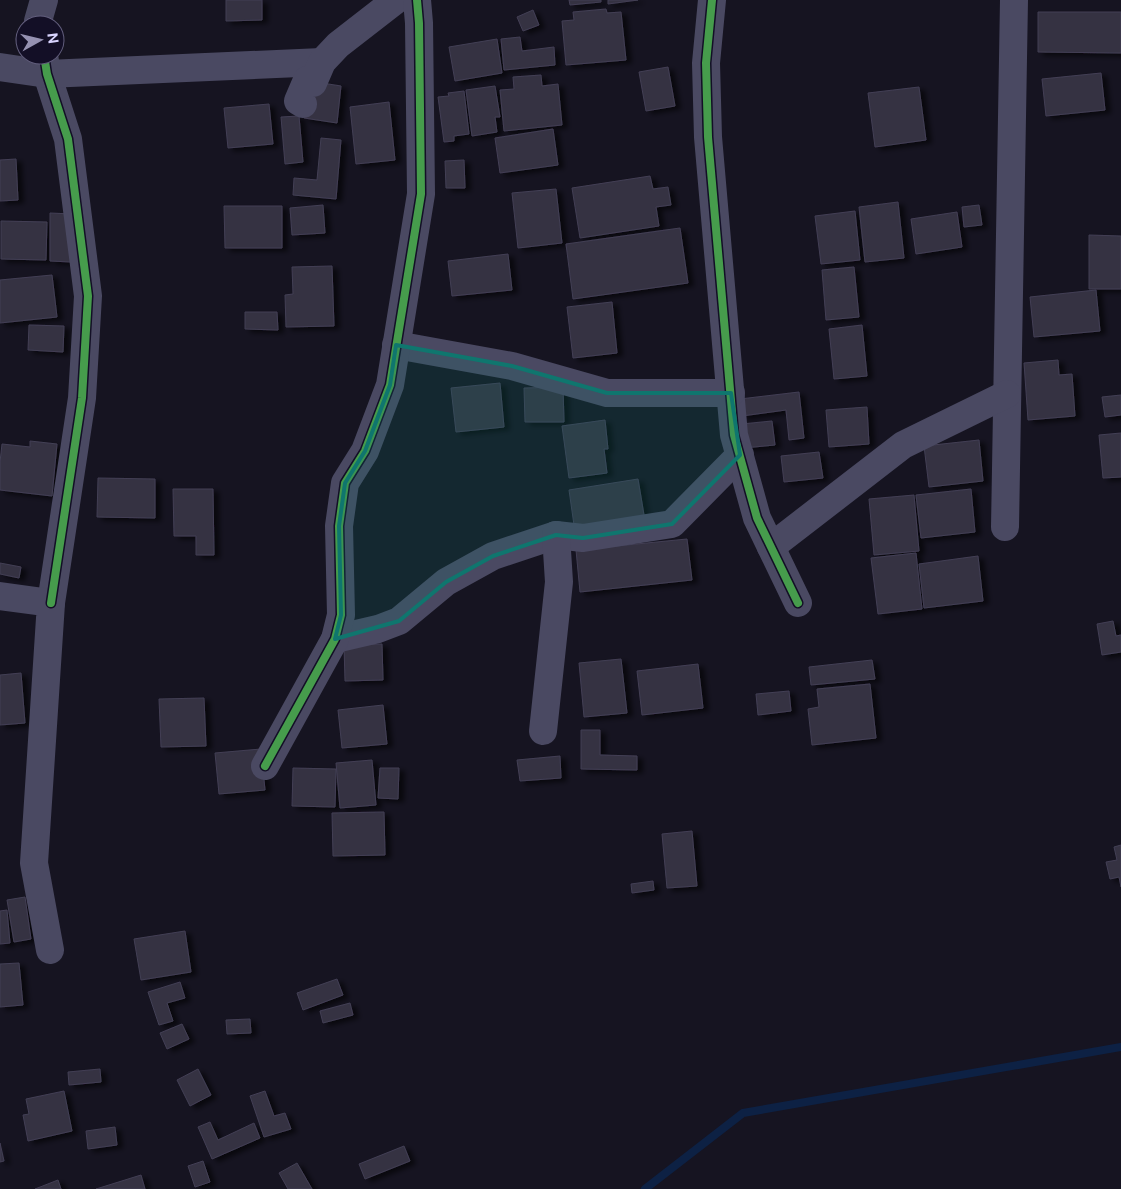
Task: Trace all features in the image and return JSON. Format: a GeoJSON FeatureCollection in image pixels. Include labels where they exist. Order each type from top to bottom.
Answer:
{"type":"FeatureCollection","features":[{"type":"Feature","properties":{"kind":"street"},"geometry":{"type":"LineString","coordinates":[[40,15],[44,0]]}},
{"type":"Feature","properties":{"kind":"street"},"geometry":{"type":"LineString","coordinates":[[304,104],[298,101],[307,80],[313,83],[322,62],[338,45],[396,0]]}},
{"type":"Feature","properties":{"kind":"street"},"geometry":{"type":"LineString","coordinates":[[265,766],[336,638],[341,615],[339,526],[345,483],[365,451],[390,385],[421,194],[419,23],[417,0]]}},
{"type":"Feature","properties":{"kind":"street"},"geometry":{"type":"LineString","coordinates":[[712,0],[706,63],[708,137],[734,435],[757,518],[798,603]]}},
{"type":"Feature","properties":{"kind":"street"},"geometry":{"type":"LineString","coordinates":[[1005,527],[1014,0]]}},
{"type":"Feature","properties":{"kind":"street"},"geometry":{"type":"LineString","coordinates":[[65,65],[322,62]]}},
{"type":"Feature","properties":{"kind":"street"},"geometry":{"type":"LineString","coordinates":[[0,67],[45,65],[68,139],[88,296],[82,398],[51,603],[34,863],[50,950]]}},
{"type":"Feature","properties":{"kind":"street"},"geometry":{"type":"LineString","coordinates":[[396,345],[512,366],[606,393],[731,393]]}},
{"type":"Feature","properties":{"kind":"street"},"geometry":{"type":"LineString","coordinates":[[771,547],[903,445],[1008,394]]}},
{"type":"Feature","properties":{"kind":"street"},"geometry":{"type":"LineString","coordinates":[[336,638],[378,629],[399,621],[446,582],[493,556],[556,535],[582,538],[672,524],[740,455]]}},
{"type":"Feature","properties":{"kind":"street"},"geometry":{"type":"LineString","coordinates":[[543,731],[559,582],[556,535]]}},
{"type":"Feature","properties":{"kind":"street"},"geometry":{"type":"LineString","coordinates":[[0,596],[51,603]]}},
{"type":"Feature","properties":{"kind":"highlighted area"},"geometry":{"type":"Polygon","coordinates":[[[396,345],[512,366],[607,393],[731,393],[740,455],[672,524],[583,538],[556,535],[493,556],[446,582],[399,621],[335,639],[341,615],[339,526],[345,483],[365,451],[390,385],[396,345]]]}},
{"type":"Feature","properties":{"kind":"building"},"geometry":{"type":"Polygon","coordinates":[[[226,0],[262,0],[262,20],[226,21],[226,0]]]}},
{"type":"Feature","properties":{"kind":"building"},"geometry":{"type":"Polygon","coordinates":[[[569,0],[601,0],[601,2],[570,5],[569,0]]]}},
{"type":"Feature","properties":{"kind":"building"},"geometry":{"type":"Polygon","coordinates":[[[608,0],[638,0],[608,4],[608,0]]]}},
{"type":"Feature","properties":{"kind":"building"},"geometry":{"type":"Polygon","coordinates":[[[606,9],[607,13],[621,12],[626,60],[566,65],[562,21],[574,20],[573,12],[606,9]]]}},
{"type":"Feature","properties":{"kind":"building"},"geometry":{"type":"Polygon","coordinates":[[[533,10],[539,25],[523,31],[517,17],[533,10]]]}},
{"type":"Feature","properties":{"kind":"building"},"geometry":{"type":"Polygon","coordinates":[[[1038,12],[1121,12],[1121,53],[1038,52],[1038,12]]]}},
{"type":"Feature","properties":{"kind":"building"},"geometry":{"type":"Polygon","coordinates":[[[520,37],[522,51],[554,47],[555,65],[504,70],[501,39],[520,37]]]}},
{"type":"Feature","properties":{"kind":"building"},"geometry":{"type":"Polygon","coordinates":[[[497,39],[502,73],[455,81],[449,47],[497,39]]]}},
{"type":"Feature","properties":{"kind":"building"},"geometry":{"type":"Polygon","coordinates":[[[668,67],[675,106],[646,111],[639,72],[668,67]]]}},
{"type":"Feature","properties":{"kind":"building"},"geometry":{"type":"Polygon","coordinates":[[[1101,73],[1105,110],[1046,116],[1042,79],[1101,73]]]}},
{"type":"Feature","properties":{"kind":"building"},"geometry":{"type":"Polygon","coordinates":[[[541,75],[542,86],[558,84],[562,125],[504,131],[500,90],[514,89],[513,77],[541,75]]]}},
{"type":"Feature","properties":{"kind":"building"},"geometry":{"type":"Polygon","coordinates":[[[322,83],[341,86],[337,123],[304,118],[308,85],[322,83]]]}},
{"type":"Feature","properties":{"kind":"building"},"geometry":{"type":"Polygon","coordinates":[[[495,86],[500,117],[495,117],[497,132],[472,136],[466,90],[495,86]]]}},
{"type":"Feature","properties":{"kind":"building"},"geometry":{"type":"Polygon","coordinates":[[[919,87],[926,140],[875,147],[868,93],[919,87]]]}},
{"type":"Feature","properties":{"kind":"building"},"geometry":{"type":"Polygon","coordinates":[[[464,91],[469,134],[454,136],[454,141],[444,142],[438,97],[449,96],[448,93],[464,91]]]}},
{"type":"Feature","properties":{"kind":"building"},"geometry":{"type":"Polygon","coordinates":[[[389,102],[395,160],[356,164],[350,107],[389,102]]]}},
{"type":"Feature","properties":{"kind":"building"},"geometry":{"type":"Polygon","coordinates":[[[269,104],[273,144],[228,148],[224,108],[269,104]]]}},
{"type":"Feature","properties":{"kind":"building"},"geometry":{"type":"Polygon","coordinates":[[[299,116],[303,162],[285,164],[281,117],[299,116]]]}},
{"type":"Feature","properties":{"kind":"building"},"geometry":{"type":"Polygon","coordinates":[[[553,129],[558,165],[500,173],[495,138],[553,129]]]}},
{"type":"Feature","properties":{"kind":"building"},"geometry":{"type":"Polygon","coordinates":[[[321,138],[341,140],[336,199],[293,195],[294,178],[317,180],[321,138]]]}},
{"type":"Feature","properties":{"kind":"building"},"geometry":{"type":"Polygon","coordinates":[[[16,159],[18,200],[0,201],[0,160],[16,159]]]}},
{"type":"Feature","properties":{"kind":"building"},"geometry":{"type":"Polygon","coordinates":[[[464,160],[465,188],[446,188],[445,161],[464,160]]]}},
{"type":"Feature","properties":{"kind":"building"},"geometry":{"type":"Polygon","coordinates":[[[650,176],[653,189],[668,187],[671,205],[656,207],[659,226],[580,238],[572,188],[650,176]]]}},
{"type":"Feature","properties":{"kind":"building"},"geometry":{"type":"Polygon","coordinates":[[[556,189],[562,243],[518,248],[512,193],[556,189]]]}},
{"type":"Feature","properties":{"kind":"building"},"geometry":{"type":"Polygon","coordinates":[[[898,202],[904,258],[865,262],[859,207],[898,202]]]}},
{"type":"Feature","properties":{"kind":"building"},"geometry":{"type":"Polygon","coordinates":[[[323,205],[325,233],[292,235],[290,208],[323,205]]]}},
{"type":"Feature","properties":{"kind":"building"},"geometry":{"type":"Polygon","coordinates":[[[979,205],[982,225],[964,227],[962,207],[979,205]]]}},
{"type":"Feature","properties":{"kind":"building"},"geometry":{"type":"Polygon","coordinates":[[[224,206],[282,206],[282,248],[225,248],[224,206]]]}},
{"type":"Feature","properties":{"kind":"building"},"geometry":{"type":"Polygon","coordinates":[[[855,211],[860,260],[821,264],[815,216],[855,211]]]}},
{"type":"Feature","properties":{"kind":"building"},"geometry":{"type":"Polygon","coordinates":[[[957,212],[962,247],[916,254],[911,219],[957,212]]]}},
{"type":"Feature","properties":{"kind":"building"},"geometry":{"type":"Polygon","coordinates":[[[50,213],[72,214],[71,262],[50,261],[50,213]]]}},
{"type":"Feature","properties":{"kind":"building"},"geometry":{"type":"Polygon","coordinates":[[[1,221],[47,222],[46,260],[1,259],[1,221]]]}},
{"type":"Feature","properties":{"kind":"building"},"geometry":{"type":"Polygon","coordinates":[[[680,228],[688,283],[573,299],[566,244],[680,228]]]}},
{"type":"Feature","properties":{"kind":"building"},"geometry":{"type":"Polygon","coordinates":[[[1089,235],[1121,236],[1121,289],[1089,289],[1089,235]]]}},
{"type":"Feature","properties":{"kind":"building"},"geometry":{"type":"Polygon","coordinates":[[[508,254],[512,290],[452,296],[448,261],[508,254]]]}},
{"type":"Feature","properties":{"kind":"building"},"geometry":{"type":"Polygon","coordinates":[[[332,266],[334,326],[286,327],[285,295],[293,294],[292,267],[332,266]]]}},
{"type":"Feature","properties":{"kind":"building"},"geometry":{"type":"Polygon","coordinates":[[[854,267],[859,317],[826,320],[822,270],[854,267]]]}},
{"type":"Feature","properties":{"kind":"building"},"geometry":{"type":"Polygon","coordinates":[[[52,275],[57,317],[0,323],[0,280],[52,275]]]}},
{"type":"Feature","properties":{"kind":"building"},"geometry":{"type":"Polygon","coordinates":[[[1096,290],[1100,331],[1034,337],[1030,297],[1096,290]]]}},
{"type":"Feature","properties":{"kind":"building"},"geometry":{"type":"Polygon","coordinates":[[[612,302],[617,353],[573,358],[567,307],[612,302]]]}},
{"type":"Feature","properties":{"kind":"building"},"geometry":{"type":"Polygon","coordinates":[[[245,312],[277,312],[278,330],[245,329],[245,312]]]}},
{"type":"Feature","properties":{"kind":"building"},"geometry":{"type":"Polygon","coordinates":[[[29,325],[64,326],[63,352],[28,350],[29,325]]]}},
{"type":"Feature","properties":{"kind":"building"},"geometry":{"type":"Polygon","coordinates":[[[862,325],[867,376],[834,379],[829,329],[862,325]]]}},
{"type":"Feature","properties":{"kind":"building"},"geometry":{"type":"Polygon","coordinates":[[[1058,360],[1059,375],[1072,374],[1075,416],[1028,420],[1024,363],[1058,360]]]}},
{"type":"Feature","properties":{"kind":"building"},"geometry":{"type":"Polygon","coordinates":[[[500,383],[504,427],[456,432],[451,388],[500,383]]]}},
{"type":"Feature","properties":{"kind":"building"},"geometry":{"type":"Polygon","coordinates":[[[563,387],[564,422],[525,422],[524,388],[563,387]]]}},
{"type":"Feature","properties":{"kind":"building"},"geometry":{"type":"Polygon","coordinates":[[[799,392],[804,438],[789,440],[786,410],[742,416],[740,399],[799,392]]]}},
{"type":"Feature","properties":{"kind":"building"},"geometry":{"type":"Polygon","coordinates":[[[1121,395],[1121,415],[1105,417],[1102,397],[1121,395]]]}},
{"type":"Feature","properties":{"kind":"building"},"geometry":{"type":"Polygon","coordinates":[[[867,407],[869,444],[829,447],[826,410],[867,407]]]}},
{"type":"Feature","properties":{"kind":"building"},"geometry":{"type":"Polygon","coordinates":[[[605,420],[608,449],[604,449],[607,473],[569,478],[562,426],[605,420]]]}},
{"type":"Feature","properties":{"kind":"building"},"geometry":{"type":"Polygon","coordinates":[[[772,421],[775,445],[744,448],[742,424],[772,421]]]}},
{"type":"Feature","properties":{"kind":"building"},"geometry":{"type":"Polygon","coordinates":[[[1121,433],[1121,477],[1103,478],[1099,435],[1121,433]]]}},
{"type":"Feature","properties":{"kind":"building"},"geometry":{"type":"Polygon","coordinates":[[[979,440],[983,481],[929,487],[924,446],[979,440]]]}},
{"type":"Feature","properties":{"kind":"building"},"geometry":{"type":"Polygon","coordinates":[[[30,441],[57,444],[52,496],[0,490],[2,444],[30,447],[30,441]]]}},
{"type":"Feature","properties":{"kind":"building"},"geometry":{"type":"Polygon","coordinates":[[[819,452],[823,478],[784,482],[781,456],[819,452]]]}},
{"type":"Feature","properties":{"kind":"building"},"geometry":{"type":"Polygon","coordinates":[[[98,478],[155,479],[155,518],[97,517],[98,478]]]}},
{"type":"Feature","properties":{"kind":"building"},"geometry":{"type":"Polygon","coordinates":[[[638,479],[645,521],[575,532],[569,490],[638,479]]]}},
{"type":"Feature","properties":{"kind":"building"},"geometry":{"type":"Polygon","coordinates":[[[173,489],[213,489],[214,555],[196,555],[196,536],[174,536],[173,489]]]}},
{"type":"Feature","properties":{"kind":"building"},"geometry":{"type":"Polygon","coordinates":[[[971,489],[975,532],[921,538],[916,495],[971,489]]]}},
{"type":"Feature","properties":{"kind":"building"},"geometry":{"type":"Polygon","coordinates":[[[914,495],[919,551],[874,555],[869,499],[914,495]]]}},
{"type":"Feature","properties":{"kind":"building"},"geometry":{"type":"Polygon","coordinates":[[[687,539],[692,580],[580,592],[576,550],[687,539]]]}},
{"type":"Feature","properties":{"kind":"building"},"geometry":{"type":"Polygon","coordinates":[[[916,553],[922,609],[878,614],[871,558],[916,553]]]}},
{"type":"Feature","properties":{"kind":"building"},"geometry":{"type":"Polygon","coordinates":[[[978,556],[983,601],[924,608],[919,564],[978,556]]]}},
{"type":"Feature","properties":{"kind":"building"},"geometry":{"type":"Polygon","coordinates":[[[0,563],[21,567],[19,578],[0,574],[0,563]]]}},
{"type":"Feature","properties":{"kind":"building"},"geometry":{"type":"Polygon","coordinates":[[[1113,621],[1116,636],[1121,635],[1121,652],[1102,655],[1097,624],[1113,621]]]}},
{"type":"Feature","properties":{"kind":"building"},"geometry":{"type":"Polygon","coordinates":[[[382,644],[383,680],[345,681],[344,645],[382,644]]]}},
{"type":"Feature","properties":{"kind":"building"},"geometry":{"type":"Polygon","coordinates":[[[621,659],[627,713],[584,717],[579,663],[621,659]]]}},
{"type":"Feature","properties":{"kind":"building"},"geometry":{"type":"Polygon","coordinates":[[[872,660],[875,679],[811,685],[809,667],[872,660]]]}},
{"type":"Feature","properties":{"kind":"building"},"geometry":{"type":"Polygon","coordinates":[[[698,664],[703,708],[642,715],[637,671],[698,664]]]}},
{"type":"Feature","properties":{"kind":"building"},"geometry":{"type":"Polygon","coordinates":[[[21,673],[25,723],[0,725],[0,675],[21,673]]]}},
{"type":"Feature","properties":{"kind":"building"},"geometry":{"type":"Polygon","coordinates":[[[870,684],[876,738],[812,745],[808,709],[819,707],[817,689],[870,684]]]}},
{"type":"Feature","properties":{"kind":"building"},"geometry":{"type":"Polygon","coordinates":[[[789,691],[791,711],[758,715],[756,694],[789,691]]]}},
{"type":"Feature","properties":{"kind":"building"},"geometry":{"type":"Polygon","coordinates":[[[204,698],[206,746],[161,747],[159,699],[204,698]]]}},
{"type":"Feature","properties":{"kind":"building"},"geometry":{"type":"Polygon","coordinates":[[[383,705],[387,744],[342,748],[338,710],[383,705]]]}},
{"type":"Feature","properties":{"kind":"building"},"geometry":{"type":"Polygon","coordinates":[[[581,730],[600,730],[600,755],[637,756],[637,770],[581,769],[581,730]]]}},
{"type":"Feature","properties":{"kind":"building"},"geometry":{"type":"Polygon","coordinates":[[[261,749],[265,790],[219,794],[215,753],[261,749]]]}},
{"type":"Feature","properties":{"kind":"building"},"geometry":{"type":"Polygon","coordinates":[[[560,756],[561,778],[520,781],[517,760],[560,756]]]}},
{"type":"Feature","properties":{"kind":"building"},"geometry":{"type":"Polygon","coordinates":[[[372,760],[376,805],[340,808],[336,763],[372,760]]]}},
{"type":"Feature","properties":{"kind":"building"},"geometry":{"type":"Polygon","coordinates":[[[293,768],[336,769],[335,807],[292,806],[293,768]]]}},
{"type":"Feature","properties":{"kind":"building"},"geometry":{"type":"Polygon","coordinates":[[[380,768],[399,768],[398,799],[378,798],[380,768]]]}},
{"type":"Feature","properties":{"kind":"building"},"geometry":{"type":"Polygon","coordinates":[[[384,812],[385,855],[333,856],[332,813],[384,812]]]}},
{"type":"Feature","properties":{"kind":"building"},"geometry":{"type":"Polygon","coordinates":[[[692,831],[697,886],[667,888],[662,834],[692,831]]]}},
{"type":"Feature","properties":{"kind":"building"},"geometry":{"type":"Polygon","coordinates":[[[1121,845],[1121,887],[1119,877],[1110,879],[1106,862],[1117,860],[1114,847],[1121,845]]]}},
{"type":"Feature","properties":{"kind":"building"},"geometry":{"type":"Polygon","coordinates":[[[653,881],[654,890],[632,893],[631,884],[653,881]]]}},
{"type":"Feature","properties":{"kind":"building"},"geometry":{"type":"Polygon","coordinates":[[[25,897],[31,939],[14,942],[7,900],[25,897]]]}},
{"type":"Feature","properties":{"kind":"building"},"geometry":{"type":"Polygon","coordinates":[[[7,910],[10,943],[0,944],[0,911],[7,910]]]}},
{"type":"Feature","properties":{"kind":"building"},"geometry":{"type":"Polygon","coordinates":[[[185,931],[191,972],[141,980],[134,939],[185,931]]]}},
{"type":"Feature","properties":{"kind":"building"},"geometry":{"type":"Polygon","coordinates":[[[19,963],[23,1005],[0,1007],[0,964],[19,963]]]}},
{"type":"Feature","properties":{"kind":"building"},"geometry":{"type":"Polygon","coordinates":[[[337,979],[343,995],[303,1010],[297,993],[337,979]]]}},
{"type":"Feature","properties":{"kind":"building"},"geometry":{"type":"Polygon","coordinates":[[[180,982],[185,998],[167,1003],[173,1021],[159,1025],[148,992],[180,982]]]}},
{"type":"Feature","properties":{"kind":"building"},"geometry":{"type":"Polygon","coordinates":[[[350,1003],[353,1015],[323,1023],[320,1011],[350,1003]]]}},
{"type":"Feature","properties":{"kind":"building"},"geometry":{"type":"Polygon","coordinates":[[[250,1019],[251,1033],[227,1034],[226,1020],[250,1019]]]}},
{"type":"Feature","properties":{"kind":"building"},"geometry":{"type":"Polygon","coordinates":[[[182,1024],[189,1039],[167,1049],[160,1033],[182,1024]]]}},
{"type":"Feature","properties":{"kind":"building"},"geometry":{"type":"Polygon","coordinates":[[[100,1069],[101,1082],[69,1085],[68,1072],[100,1069]]]}},
{"type":"Feature","properties":{"kind":"building"},"geometry":{"type":"Polygon","coordinates":[[[198,1069],[211,1095],[190,1106],[177,1080],[198,1069]]]}},
{"type":"Feature","properties":{"kind":"building"},"geometry":{"type":"Polygon","coordinates":[[[64,1091],[72,1131],[28,1141],[23,1115],[29,1114],[26,1099],[64,1091]]]}},
{"type":"Feature","properties":{"kind":"building"},"geometry":{"type":"Polygon","coordinates":[[[265,1091],[274,1116],[285,1113],[291,1129],[264,1137],[250,1096],[265,1091]]]}},
{"type":"Feature","properties":{"kind":"building"},"geometry":{"type":"Polygon","coordinates":[[[210,1122],[218,1140],[254,1123],[260,1138],[212,1159],[198,1127],[210,1122]]]}},
{"type":"Feature","properties":{"kind":"building"},"geometry":{"type":"Polygon","coordinates":[[[115,1127],[117,1145],[88,1149],[86,1131],[115,1127]]]}},
{"type":"Feature","properties":{"kind":"building"},"geometry":{"type":"Polygon","coordinates":[[[0,1143],[4,1161],[0,1162],[0,1143]]]}},
{"type":"Feature","properties":{"kind":"building"},"geometry":{"type":"Polygon","coordinates":[[[404,1146],[410,1161],[365,1179],[359,1164],[404,1146]]]}},
{"type":"Feature","properties":{"kind":"building"},"geometry":{"type":"Polygon","coordinates":[[[203,1161],[210,1182],[195,1187],[188,1166],[203,1161]]]}},
{"type":"Feature","properties":{"kind":"building"},"geometry":{"type":"Polygon","coordinates":[[[297,1163],[312,1189],[288,1189],[279,1173],[297,1163]]]}},
{"type":"Feature","properties":{"kind":"building"},"geometry":{"type":"Polygon","coordinates":[[[141,1175],[145,1189],[96,1189],[141,1175]]]}},
{"type":"Feature","properties":{"kind":"building"},"geometry":{"type":"Polygon","coordinates":[[[58,1180],[61,1189],[35,1189],[58,1180]]]}},
{"type":"Feature","properties":{"kind":"waterway"},"geometry":{"type":"LineString","coordinates":[[645,1189],[743,1113],[1121,1047]]}},
{"type":"Feature","properties":{"kind":"cycle path"},"geometry":{"type":"LineString","coordinates":[[265,766],[335,639],[341,615],[339,526],[345,483],[365,451],[390,385],[421,194],[419,23],[417,0]]}},
{"type":"Feature","properties":{"kind":"cycle path"},"geometry":{"type":"LineString","coordinates":[[712,0],[706,63],[708,137],[734,435],[757,518],[798,603]]}},
{"type":"Feature","properties":{"kind":"cycle path"},"geometry":{"type":"LineString","coordinates":[[46,65],[68,139],[88,296],[82,398],[51,603]]}}]}
